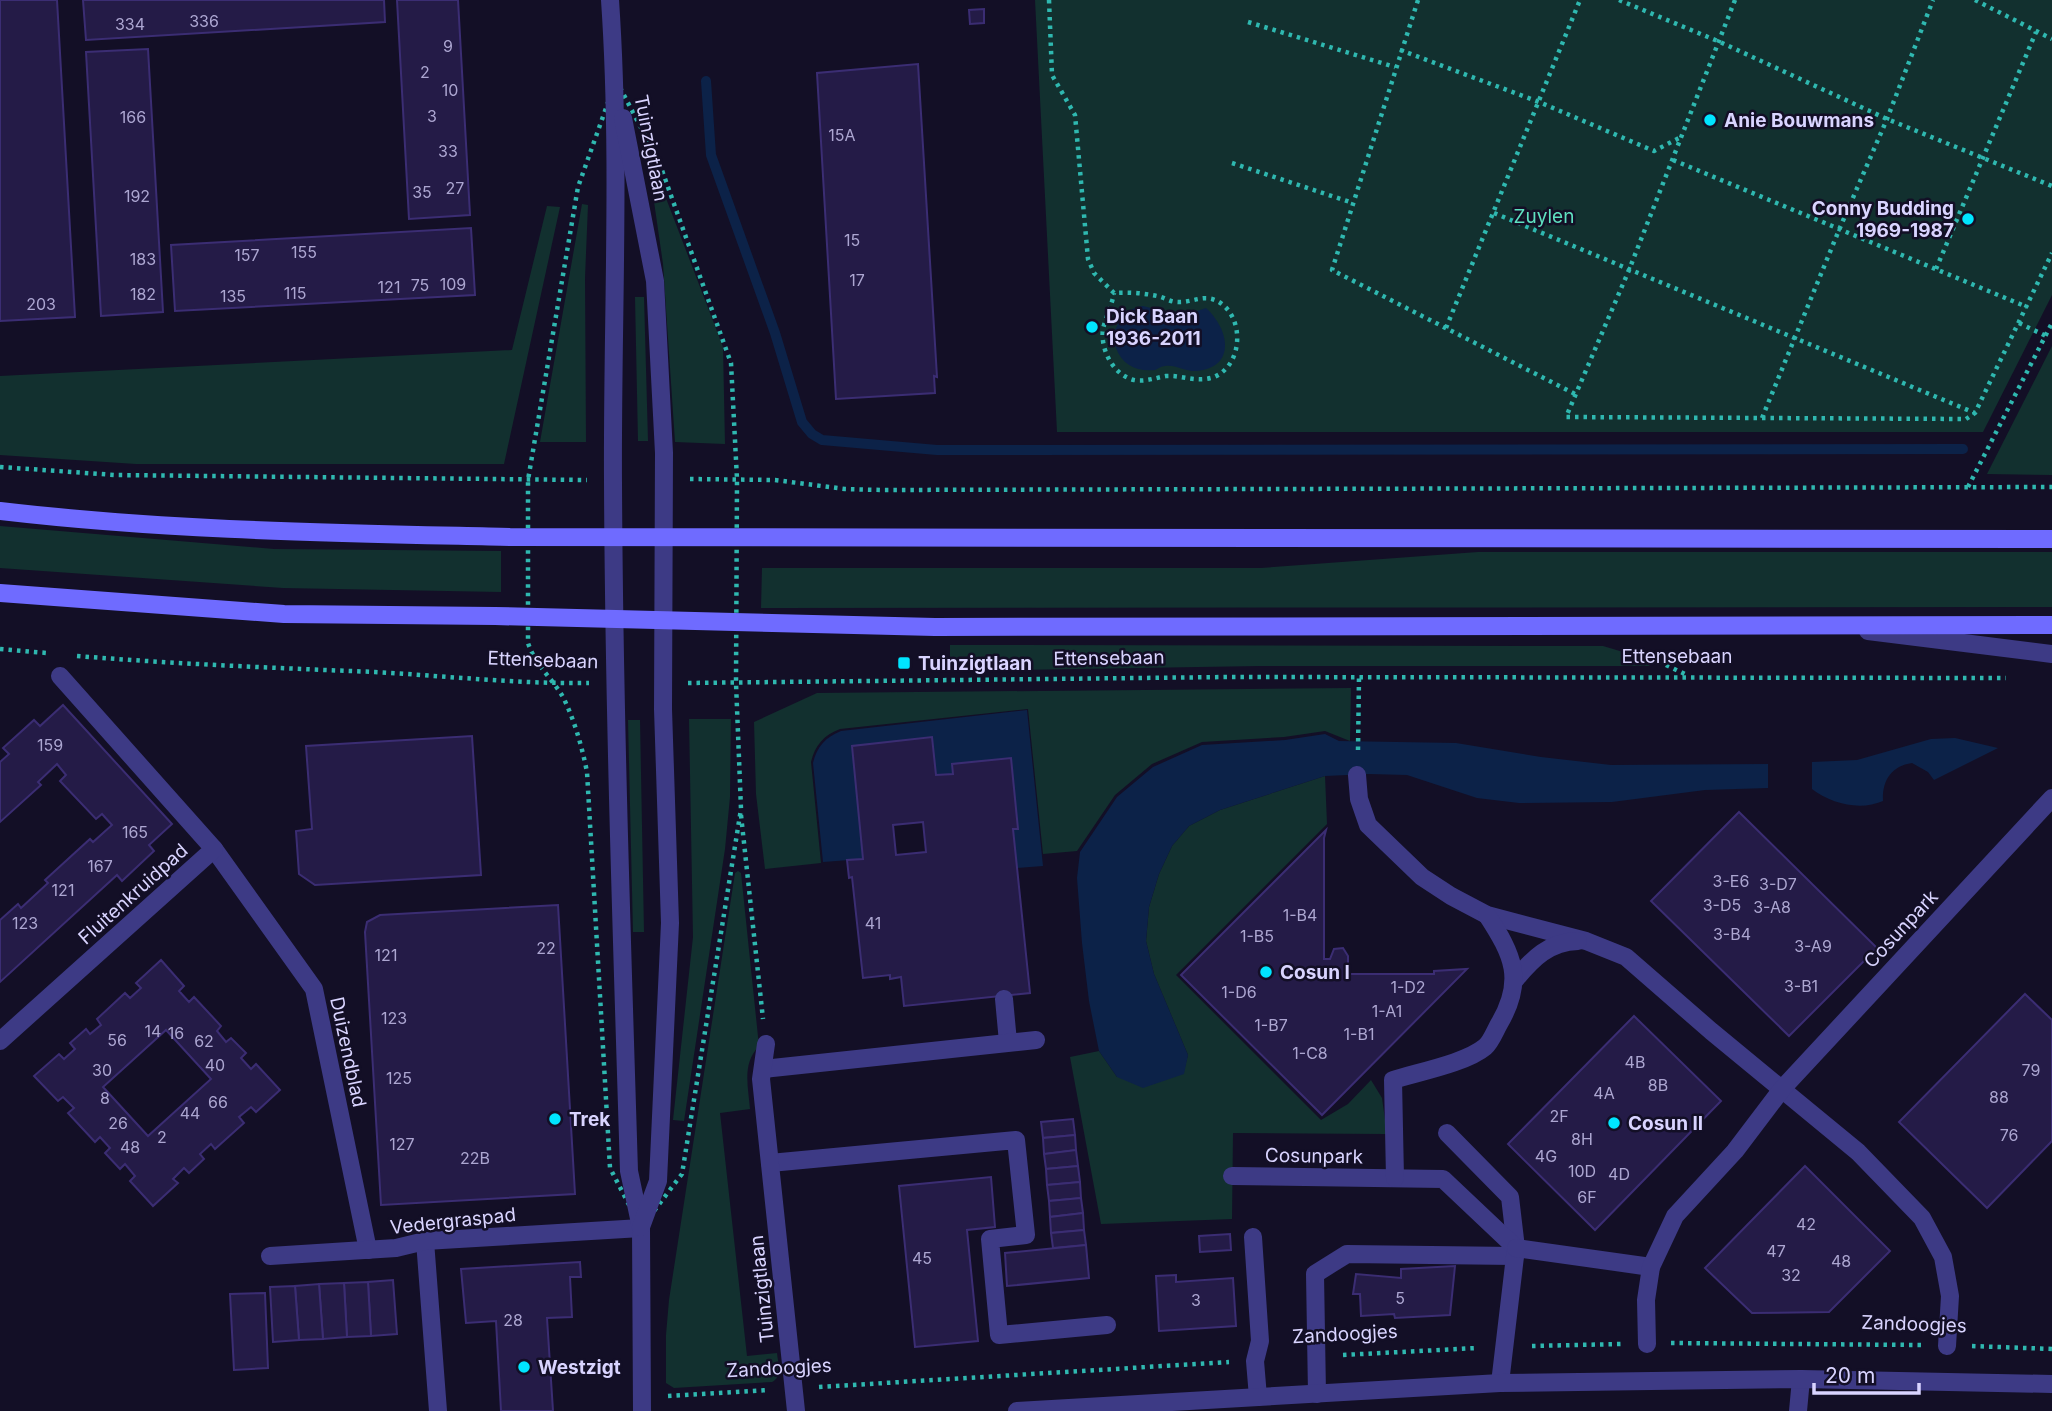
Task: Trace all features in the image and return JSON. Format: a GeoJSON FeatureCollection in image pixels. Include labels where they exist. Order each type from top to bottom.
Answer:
{"type":"FeatureCollection","features":[{"type":"Feature","properties":{"kind":"main road"},"geometry":{"type":"LineString","coordinates":[[0,511],[84,521],[274,531],[614,537],[2052,539]]}},
{"type":"Feature","properties":{"kind":"main road","name":"Ettensebaan"},"geometry":{"type":"LineString","coordinates":[[0,593],[284,614],[935,627],[2052,625]]}},
{"type":"Feature","properties":{"kind":"street","name":"Tuinzigtlaan"},"geometry":{"type":"LineString","coordinates":[[610,0],[616,80],[616,683],[629,1171],[640,1228],[642,1404]]}},
{"type":"Feature","properties":{"kind":"street","name":"Tuinzigtlaan"},"geometry":{"type":"LineString","coordinates":[[616,80],[655,281],[664,453],[663,683],[670,937],[658,1181],[640,1228]]}},
{"type":"Feature","properties":{"kind":"street"},"geometry":{"type":"LineString","coordinates":[[1826,626],[2052,654]]}},
{"type":"Feature","properties":{"kind":"street","name":"Fluitenkruidpad"},"geometry":{"type":"LineString","coordinates":[[0,1041],[214,849],[60,676]]}},
{"type":"Feature","properties":{"kind":"street"},"geometry":{"type":"LineString","coordinates":[[1357,775],[1359,799],[1368,825],[1422,877],[1487,915],[1586,941],[1626,957],[1858,1152],[1922,1219],[1943,1257],[1950,1296],[1947,1346]]}},
{"type":"Feature","properties":{"kind":"street","name":"Cosunpark"},"geometry":{"type":"LineString","coordinates":[[1647,1344],[1646,1300],[1651,1267],[1675,1216],[1735,1151],[1782,1089],[2052,799]]}},
{"type":"Feature","properties":{"kind":"street","name":"Duizendblad"},"geometry":{"type":"LineString","coordinates":[[214,849],[314,989],[368,1250]]}},
{"type":"Feature","properties":{"kind":"street"},"geometry":{"type":"LineString","coordinates":[[1487,915],[1505,943],[1516,980]]}},
{"type":"Feature","properties":{"kind":"street"},"geometry":{"type":"LineString","coordinates":[[1395,1178],[1394,1080],[1451,1063],[1486,1047],[1510,1006],[1516,980],[1530,961],[1548,948],[1568,942],[1586,941]]}},
{"type":"Feature","properties":{"kind":"street"},"geometry":{"type":"LineString","coordinates":[[1003,999],[1008,1042]]}},
{"type":"Feature","properties":{"kind":"street"},"geometry":{"type":"LineString","coordinates":[[763,1069],[1036,1040]]}},
{"type":"Feature","properties":{"kind":"street","name":"Tuinzigtlaan"},"geometry":{"type":"LineString","coordinates":[[766,1044],[761,1079],[796,1411]]}},
{"type":"Feature","properties":{"kind":"street"},"geometry":{"type":"LineString","coordinates":[[1447,1133],[1510,1197],[1516,1252],[1500,1383]]}},
{"type":"Feature","properties":{"kind":"street"},"geometry":{"type":"LineString","coordinates":[[770,1163],[1016,1140],[1027,1235],[990,1239],[999,1335],[1107,1325]]}},
{"type":"Feature","properties":{"kind":"street","name":"Cosunpark"},"geometry":{"type":"LineString","coordinates":[[1232,1177],[1443,1179],[1516,1252]]}},
{"type":"Feature","properties":{"kind":"street","name":"Vedergraspad"},"geometry":{"type":"LineString","coordinates":[[270,1256],[396,1248],[425,1241],[640,1228]]}},
{"type":"Feature","properties":{"kind":"street"},"geometry":{"type":"LineString","coordinates":[[1253,1237],[1260,1341],[1255,1361],[1258,1397]]}},
{"type":"Feature","properties":{"kind":"street"},"geometry":{"type":"LineString","coordinates":[[425,1241],[438,1411]]}},
{"type":"Feature","properties":{"kind":"street"},"geometry":{"type":"LineString","coordinates":[[1317,1394],[1315,1274],[1347,1254],[1516,1252],[1651,1267]]}},
{"type":"Feature","properties":{"kind":"street"},"geometry":{"type":"LineString","coordinates":[[1798,1411],[1801,1379]]}},
{"type":"Feature","properties":{"kind":"street"},"geometry":{"type":"LineString","coordinates":[[1017,1411],[1500,1383],[1801,1379],[2052,1384]]}},
{"type":"Feature","properties":{"kind":"path"},"geometry":{"type":"LineString","coordinates":[[1049,0],[1052,75],[1075,115],[1088,258],[1094,273],[1114,293],[1159,296],[1177,302],[1207,297],[1217,301],[1232,315],[1236,326],[1237,343],[1230,365],[1224,372],[1211,378],[1194,380],[1167,376],[1144,380],[1124,375],[1110,362],[1104,349],[1102,333],[1114,293]]}},
{"type":"Feature","properties":{"kind":"path"},"geometry":{"type":"LineString","coordinates":[[1418,0],[1332,270],[1577,395]]}},
{"type":"Feature","properties":{"kind":"path"},"geometry":{"type":"LineString","coordinates":[[1446,328],[1580,0]]}},
{"type":"Feature","properties":{"kind":"path"},"geometry":{"type":"LineString","coordinates":[[1619,0],[1720,42],[1887,119],[2052,186]]}},
{"type":"Feature","properties":{"kind":"path"},"geometry":{"type":"LineString","coordinates":[[1735,0],[1629,270],[1566,417],[1966,419],[1975,413],[2052,253]]}},
{"type":"Feature","properties":{"kind":"path"},"geometry":{"type":"LineString","coordinates":[[1762,418],[1887,119],[1933,0]]}},
{"type":"Feature","properties":{"kind":"path"},"geometry":{"type":"LineString","coordinates":[[1975,0],[2052,39]]}},
{"type":"Feature","properties":{"kind":"path"},"geometry":{"type":"LineString","coordinates":[[1248,22],[1395,67]]}},
{"type":"Feature","properties":{"kind":"path"},"geometry":{"type":"LineString","coordinates":[[1936,270],[2036,32]]}},
{"type":"Feature","properties":{"kind":"path"},"geometry":{"type":"LineString","coordinates":[[1400,50],[1539,102],[1654,151],[1682,137]]}},
{"type":"Feature","properties":{"kind":"path"},"geometry":{"type":"LineString","coordinates":[[1673,160],[2027,307]]}},
{"type":"Feature","properties":{"kind":"path"},"geometry":{"type":"LineString","coordinates":[[1231,163],[1353,203]]}},
{"type":"Feature","properties":{"kind":"path"},"geometry":{"type":"LineString","coordinates":[[1494,213],[1975,413]]}},
{"type":"Feature","properties":{"kind":"path"},"geometry":{"type":"LineString","coordinates":[[2019,323],[2046,336]]}},
{"type":"Feature","properties":{"kind":"path"},"geometry":{"type":"LineString","coordinates":[[1968,487],[2052,323]]}},
{"type":"Feature","properties":{"kind":"path"},"geometry":{"type":"LineString","coordinates":[[0,467],[115,475],[527,480]]}},
{"type":"Feature","properties":{"kind":"path"},"geometry":{"type":"LineString","coordinates":[[737,480],[775,480],[845,489],[881,490],[2052,487]]}},
{"type":"Feature","properties":{"kind":"path"},"geometry":{"type":"LineString","coordinates":[[0,649],[53,654]]}},
{"type":"Feature","properties":{"kind":"path","name":"Ettensebaan"},"geometry":{"type":"LineString","coordinates":[[67,655],[177,664],[552,684],[616,683]]}},
{"type":"Feature","properties":{"kind":"path"},"geometry":{"type":"LineString","coordinates":[[1358,729],[1359,677]]}},
{"type":"Feature","properties":{"kind":"path","name":"Ettensebaan"},"geometry":{"type":"LineString","coordinates":[[663,683],[1359,677],[2013,678]]}},
{"type":"Feature","properties":{"kind":"path"},"geometry":{"type":"LineString","coordinates":[[741,809],[766,1044]]}},
{"type":"Feature","properties":{"kind":"path","name":"Zandoogjes"},"geometry":{"type":"LineString","coordinates":[[1315,1357],[1504,1346],[1647,1344],[1854,1343],[2052,1349]]}},
{"type":"Feature","properties":{"kind":"path","name":"Zandoogjes"},"geometry":{"type":"LineString","coordinates":[[642,1404],[794,1388],[1255,1361]]}},
{"type":"Feature","properties":{"kind":"green space","name":"Zuylen"},"geometry":{"type":"Polygon","coordinates":[[[1035,0],[2052,0],[2052,295],[1983,432],[1057,432],[1035,0]]]}},
{"type":"Feature","properties":{"kind":"green space"},"geometry":{"type":"Polygon","coordinates":[[[646,146],[723,347],[725,444],[675,442],[663,264],[646,146]]]}},
{"type":"Feature","properties":{"kind":"green space"},"geometry":{"type":"Polygon","coordinates":[[[582,204],[588,205],[585,278],[586,442],[540,442],[582,204]]]}},
{"type":"Feature","properties":{"kind":"green space"},"geometry":{"type":"Polygon","coordinates":[[[547,206],[560,207],[504,464],[136,464],[0,455],[0,376],[512,350],[547,206]]]}},
{"type":"Feature","properties":{"kind":"green space"},"geometry":{"type":"Polygon","coordinates":[[[635,297],[644,297],[648,441],[638,441],[635,297]]]}},
{"type":"Feature","properties":{"kind":"green space"},"geometry":{"type":"Polygon","coordinates":[[[2052,346],[2052,475],[1987,474],[2052,346]]]}},
{"type":"Feature","properties":{"kind":"green space"},"geometry":{"type":"Polygon","coordinates":[[[0,526],[274,549],[501,551],[501,592],[283,588],[0,568],[0,526]]]}},
{"type":"Feature","properties":{"kind":"green space"},"geometry":{"type":"Polygon","coordinates":[[[1478,552],[2052,552],[2052,607],[761,608],[762,568],[1261,568],[1478,552]]]}},
{"type":"Feature","properties":{"kind":"green space"},"geometry":{"type":"Polygon","coordinates":[[[950,645],[1603,646],[1650,660],[1651,664],[950,671],[950,645]]]}},
{"type":"Feature","properties":{"kind":"green space"},"geometry":{"type":"Polygon","coordinates":[[[1351,688],[1350,741],[1325,731],[1284,737],[1202,742],[1152,764],[1115,795],[1077,851],[1043,854],[1028,709],[840,729],[821,741],[811,762],[821,863],[765,869],[756,794],[754,722],[817,693],[1351,688]]]}},
{"type":"Feature","properties":{"kind":"green space"},"geometry":{"type":"Polygon","coordinates":[[[689,719],[731,719],[730,797],[725,849],[684,1121],[673,1120],[693,937],[689,719]]]}},
{"type":"Feature","properties":{"kind":"green space"},"geometry":{"type":"Polygon","coordinates":[[[628,720],[640,720],[644,932],[633,932],[628,720]]]}},
{"type":"Feature","properties":{"kind":"green space"},"geometry":{"type":"Polygon","coordinates":[[[1325,776],[1327,824],[1176,975],[1321,1120],[1348,1104],[1371,1080],[1382,1098],[1387,1134],[1233,1133],[1232,1219],[1101,1224],[1070,1057],[1099,1051],[1117,1077],[1183,1074],[1188,1055],[1154,974],[1146,941],[1149,907],[1159,874],[1172,846],[1189,826],[1220,810],[1325,776]]]}},
{"type":"Feature","properties":{"kind":"green space"},"geometry":{"type":"Polygon","coordinates":[[[735,873],[741,873],[759,1046],[748,1068],[750,1109],[720,1113],[747,1356],[777,1353],[779,1373],[772,1382],[674,1388],[666,1383],[669,1300],[735,873]]]}},
{"type":"Feature","properties":{"kind":"water"},"geometry":{"type":"Polygon","coordinates":[[[1143,306],[1174,319],[1206,308],[1224,336],[1225,346],[1219,362],[1210,368],[1197,371],[1169,366],[1142,370],[1126,363],[1116,348],[1114,334],[1126,313],[1143,306]]]}},
{"type":"Feature","properties":{"kind":"water"},"geometry":{"type":"Polygon","coordinates":[[[1027,710],[1043,866],[1017,868],[1006,759],[952,764],[953,774],[932,775],[927,738],[852,746],[863,859],[823,862],[813,763],[820,747],[831,736],[841,731],[1027,710]]]}},
{"type":"Feature","properties":{"kind":"water"},"geometry":{"type":"Polygon","coordinates":[[[1325,734],[1339,741],[1456,743],[1611,765],[1768,764],[1768,788],[1705,790],[1612,802],[1519,803],[1477,798],[1407,775],[1369,774],[1325,776],[1220,810],[1189,826],[1172,846],[1159,874],[1149,907],[1146,941],[1154,974],[1188,1055],[1184,1074],[1143,1088],[1117,1077],[1099,1051],[1089,1001],[1077,878],[1080,852],[1117,797],[1153,767],[1202,745],[1285,740],[1325,734]]]}},
{"type":"Feature","properties":{"kind":"water"},"geometry":{"type":"Polygon","coordinates":[[[1955,738],[1998,748],[1934,780],[1928,772],[1912,763],[1898,767],[1886,781],[1883,801],[1874,804],[1856,806],[1837,802],[1812,789],[1812,762],[1857,760],[1931,739],[1955,738]]]}},
{"type":"Feature","properties":{"kind":"building"},"geometry":{"type":"Polygon","coordinates":[[[0,0],[57,0],[75,317],[0,321],[0,0]]]}},
{"type":"Feature","properties":{"kind":"building"},"geometry":{"type":"Polygon","coordinates":[[[83,0],[384,0],[385,22],[86,40],[83,0]]]}},
{"type":"Feature","properties":{"kind":"building"},"geometry":{"type":"Polygon","coordinates":[[[397,0],[458,0],[470,215],[409,219],[397,0]]]}},
{"type":"Feature","properties":{"kind":"building"},"geometry":{"type":"Polygon","coordinates":[[[984,9],[984,23],[970,24],[969,10],[984,9]]]}},
{"type":"Feature","properties":{"kind":"building"},"geometry":{"type":"Polygon","coordinates":[[[148,49],[163,312],[101,316],[86,52],[148,49]]]}},
{"type":"Feature","properties":{"kind":"building"},"geometry":{"type":"Polygon","coordinates":[[[918,64],[937,377],[934,376],[935,393],[836,399],[817,73],[918,64]]]}},
{"type":"Feature","properties":{"kind":"building"},"geometry":{"type":"Polygon","coordinates":[[[471,228],[475,295],[175,311],[171,245],[471,228]]]}},
{"type":"Feature","properties":{"kind":"building"},"geometry":{"type":"Polygon","coordinates":[[[63,705],[172,824],[149,845],[154,851],[122,881],[117,875],[0,982],[0,920],[18,904],[21,908],[48,883],[45,880],[90,839],[93,842],[112,825],[102,814],[96,819],[60,781],[66,775],[57,764],[38,782],[41,785],[0,822],[0,762],[9,754],[3,748],[34,720],[40,726],[63,705]]]}},
{"type":"Feature","properties":{"kind":"building"},"geometry":{"type":"Polygon","coordinates":[[[472,736],[481,875],[315,885],[299,874],[296,831],[312,829],[306,746],[472,736]]]}},
{"type":"Feature","properties":{"kind":"building"},"geometry":{"type":"Polygon","coordinates":[[[932,737],[936,775],[953,774],[952,764],[1011,758],[1018,829],[1013,829],[1030,993],[904,1006],[901,977],[890,979],[890,975],[863,978],[852,877],[849,878],[847,860],[863,859],[852,746],[932,737]],[[923,822],[893,825],[896,855],[926,852],[923,822]]]}},
{"type":"Feature","properties":{"kind":"building"},"geometry":{"type":"Polygon","coordinates":[[[1739,812],[1877,948],[1789,1036],[1651,901],[1739,812]]]}},
{"type":"Feature","properties":{"kind":"building","name":"Cosun I"},"geometry":{"type":"Polygon","coordinates":[[[1326,830],[1324,959],[1330,959],[1334,949],[1343,948],[1348,956],[1348,974],[1434,974],[1434,971],[1467,969],[1322,1115],[1181,975],[1326,830]]]}},
{"type":"Feature","properties":{"kind":"building"},"geometry":{"type":"Polygon","coordinates":[[[558,905],[575,1194],[381,1205],[365,932],[367,922],[380,915],[558,905]]]}},
{"type":"Feature","properties":{"kind":"building"},"geometry":{"type":"Polygon","coordinates":[[[161,960],[184,986],[179,991],[189,1002],[194,997],[221,1026],[217,1031],[226,1042],[231,1038],[246,1053],[241,1058],[251,1069],[256,1064],[280,1090],[256,1112],[251,1107],[239,1117],[244,1123],[215,1149],[211,1144],[200,1154],[204,1159],[189,1173],[184,1168],[173,1179],[178,1183],[153,1206],[130,1181],[135,1176],[125,1164],[120,1169],[105,1153],[110,1148],[100,1137],[95,1142],[68,1113],[74,1108],[63,1097],[58,1101],[34,1076],[59,1054],[64,1059],[75,1049],[70,1043],[86,1029],[90,1034],[101,1025],[97,1019],[125,993],[130,998],[141,988],[136,983],[161,960]],[[166,1030],[103,1087],[148,1136],[211,1079],[166,1030]]]}},
{"type":"Feature","properties":{"kind":"building"},"geometry":{"type":"Polygon","coordinates":[[[2025,994],[2052,1020],[2052,1141],[1987,1208],[1899,1122],[2025,994]]]}},
{"type":"Feature","properties":{"kind":"building","name":"Cosun II"},"geometry":{"type":"Polygon","coordinates":[[[1634,1016],[1721,1101],[1595,1230],[1508,1144],[1634,1016]]]}},
{"type":"Feature","properties":{"kind":"building"},"geometry":{"type":"Polygon","coordinates":[[[1073,1119],[1075,1135],[1043,1138],[1041,1122],[1073,1119]]]}},
{"type":"Feature","properties":{"kind":"building"},"geometry":{"type":"Polygon","coordinates":[[[1075,1135],[1076,1150],[1044,1154],[1043,1138],[1075,1135]]]}},
{"type":"Feature","properties":{"kind":"building"},"geometry":{"type":"Polygon","coordinates":[[[1076,1150],[1078,1166],[1046,1169],[1044,1154],[1076,1150]]]}},
{"type":"Feature","properties":{"kind":"building"},"geometry":{"type":"Polygon","coordinates":[[[1078,1166],[1080,1182],[1047,1185],[1046,1169],[1078,1166]]]}},
{"type":"Feature","properties":{"kind":"building"},"geometry":{"type":"Polygon","coordinates":[[[1805,1166],[1890,1251],[1829,1312],[1752,1313],[1705,1268],[1805,1166]]]}},
{"type":"Feature","properties":{"kind":"building"},"geometry":{"type":"Polygon","coordinates":[[[991,1177],[995,1227],[967,1230],[978,1341],[915,1347],[899,1186],[991,1177]]]}},
{"type":"Feature","properties":{"kind":"building"},"geometry":{"type":"Polygon","coordinates":[[[1080,1182],[1081,1198],[1049,1201],[1047,1185],[1080,1182]]]}},
{"type":"Feature","properties":{"kind":"building"},"geometry":{"type":"Polygon","coordinates":[[[1081,1198],[1083,1213],[1050,1217],[1049,1201],[1081,1198]]]}},
{"type":"Feature","properties":{"kind":"building"},"geometry":{"type":"Polygon","coordinates":[[[1083,1213],[1084,1230],[1051,1233],[1050,1217],[1083,1213]]]}},
{"type":"Feature","properties":{"kind":"building"},"geometry":{"type":"Polygon","coordinates":[[[1084,1230],[1086,1245],[1053,1248],[1051,1233],[1084,1230]]]}},
{"type":"Feature","properties":{"kind":"building"},"geometry":{"type":"Polygon","coordinates":[[[1230,1234],[1231,1250],[1200,1252],[1199,1236],[1230,1234]]]}},
{"type":"Feature","properties":{"kind":"building"},"geometry":{"type":"Polygon","coordinates":[[[1086,1245],[1089,1278],[1007,1286],[1005,1253],[1086,1245]]]}},
{"type":"Feature","properties":{"kind":"building","name":"Westzigt"},"geometry":{"type":"Polygon","coordinates":[[[580,1262],[581,1277],[570,1277],[572,1317],[547,1318],[553,1411],[501,1411],[496,1321],[466,1323],[461,1269],[580,1262]]]}},
{"type":"Feature","properties":{"kind":"building"},"geometry":{"type":"Polygon","coordinates":[[[1455,1266],[1450,1315],[1395,1318],[1394,1314],[1361,1316],[1360,1294],[1353,1294],[1356,1274],[1401,1278],[1401,1269],[1455,1266]]]}},
{"type":"Feature","properties":{"kind":"building"},"geometry":{"type":"Polygon","coordinates":[[[1176,1275],[1176,1282],[1233,1278],[1236,1326],[1159,1331],[1156,1276],[1176,1275]]]}},
{"type":"Feature","properties":{"kind":"building"},"geometry":{"type":"Polygon","coordinates":[[[393,1280],[397,1334],[371,1336],[368,1282],[393,1280]]]}},
{"type":"Feature","properties":{"kind":"building"},"geometry":{"type":"Polygon","coordinates":[[[368,1282],[371,1336],[347,1337],[344,1283],[368,1282]]]}},
{"type":"Feature","properties":{"kind":"building"},"geometry":{"type":"Polygon","coordinates":[[[344,1283],[347,1337],[323,1339],[319,1284],[344,1283]]]}},
{"type":"Feature","properties":{"kind":"building"},"geometry":{"type":"Polygon","coordinates":[[[319,1284],[323,1339],[299,1340],[295,1286],[319,1284]]]}},
{"type":"Feature","properties":{"kind":"building"},"geometry":{"type":"Polygon","coordinates":[[[295,1286],[299,1340],[273,1342],[270,1287],[295,1286]]]}},
{"type":"Feature","properties":{"kind":"building"},"geometry":{"type":"Polygon","coordinates":[[[265,1293],[268,1368],[234,1370],[230,1294],[265,1293]]]}},
{"type":"Feature","properties":{"kind":"waterway"},"geometry":{"type":"LineString","coordinates":[[706,81],[711,155],[775,333],[802,422],[812,434],[822,440],[937,450],[1963,449]]}},
{"type":"Feature","properties":{"kind":"place","name":"Anie Bouwmans"},"geometry":{"type":"Point","coordinates":[1710,120]}},
{"type":"Feature","properties":{"kind":"place","name":"Conny Budding 1969-1987"},"geometry":{"type":"Point","coordinates":[1968,219]}},
{"type":"Feature","properties":{"kind":"place","name":"Dick Baan 1936-2011"},"geometry":{"type":"Point","coordinates":[1092,327]}},
{"type":"Feature","properties":{"kind":"place","name":"Tuinzigtlaan"},"geometry":{"type":"Point","coordinates":[904,663]}},
{"type":"Feature","properties":{"kind":"place","name":"Cosun I"},"geometry":{"type":"Point","coordinates":[1266,972]}},
{"type":"Feature","properties":{"kind":"place","name":"Trek"},"geometry":{"type":"Point","coordinates":[555,1119]}},
{"type":"Feature","properties":{"kind":"place","name":"Cosun II"},"geometry":{"type":"Point","coordinates":[1614,1123]}},
{"type":"Feature","properties":{"kind":"place","name":"Westzigt"},"geometry":{"type":"Point","coordinates":[524,1367]}}]}
